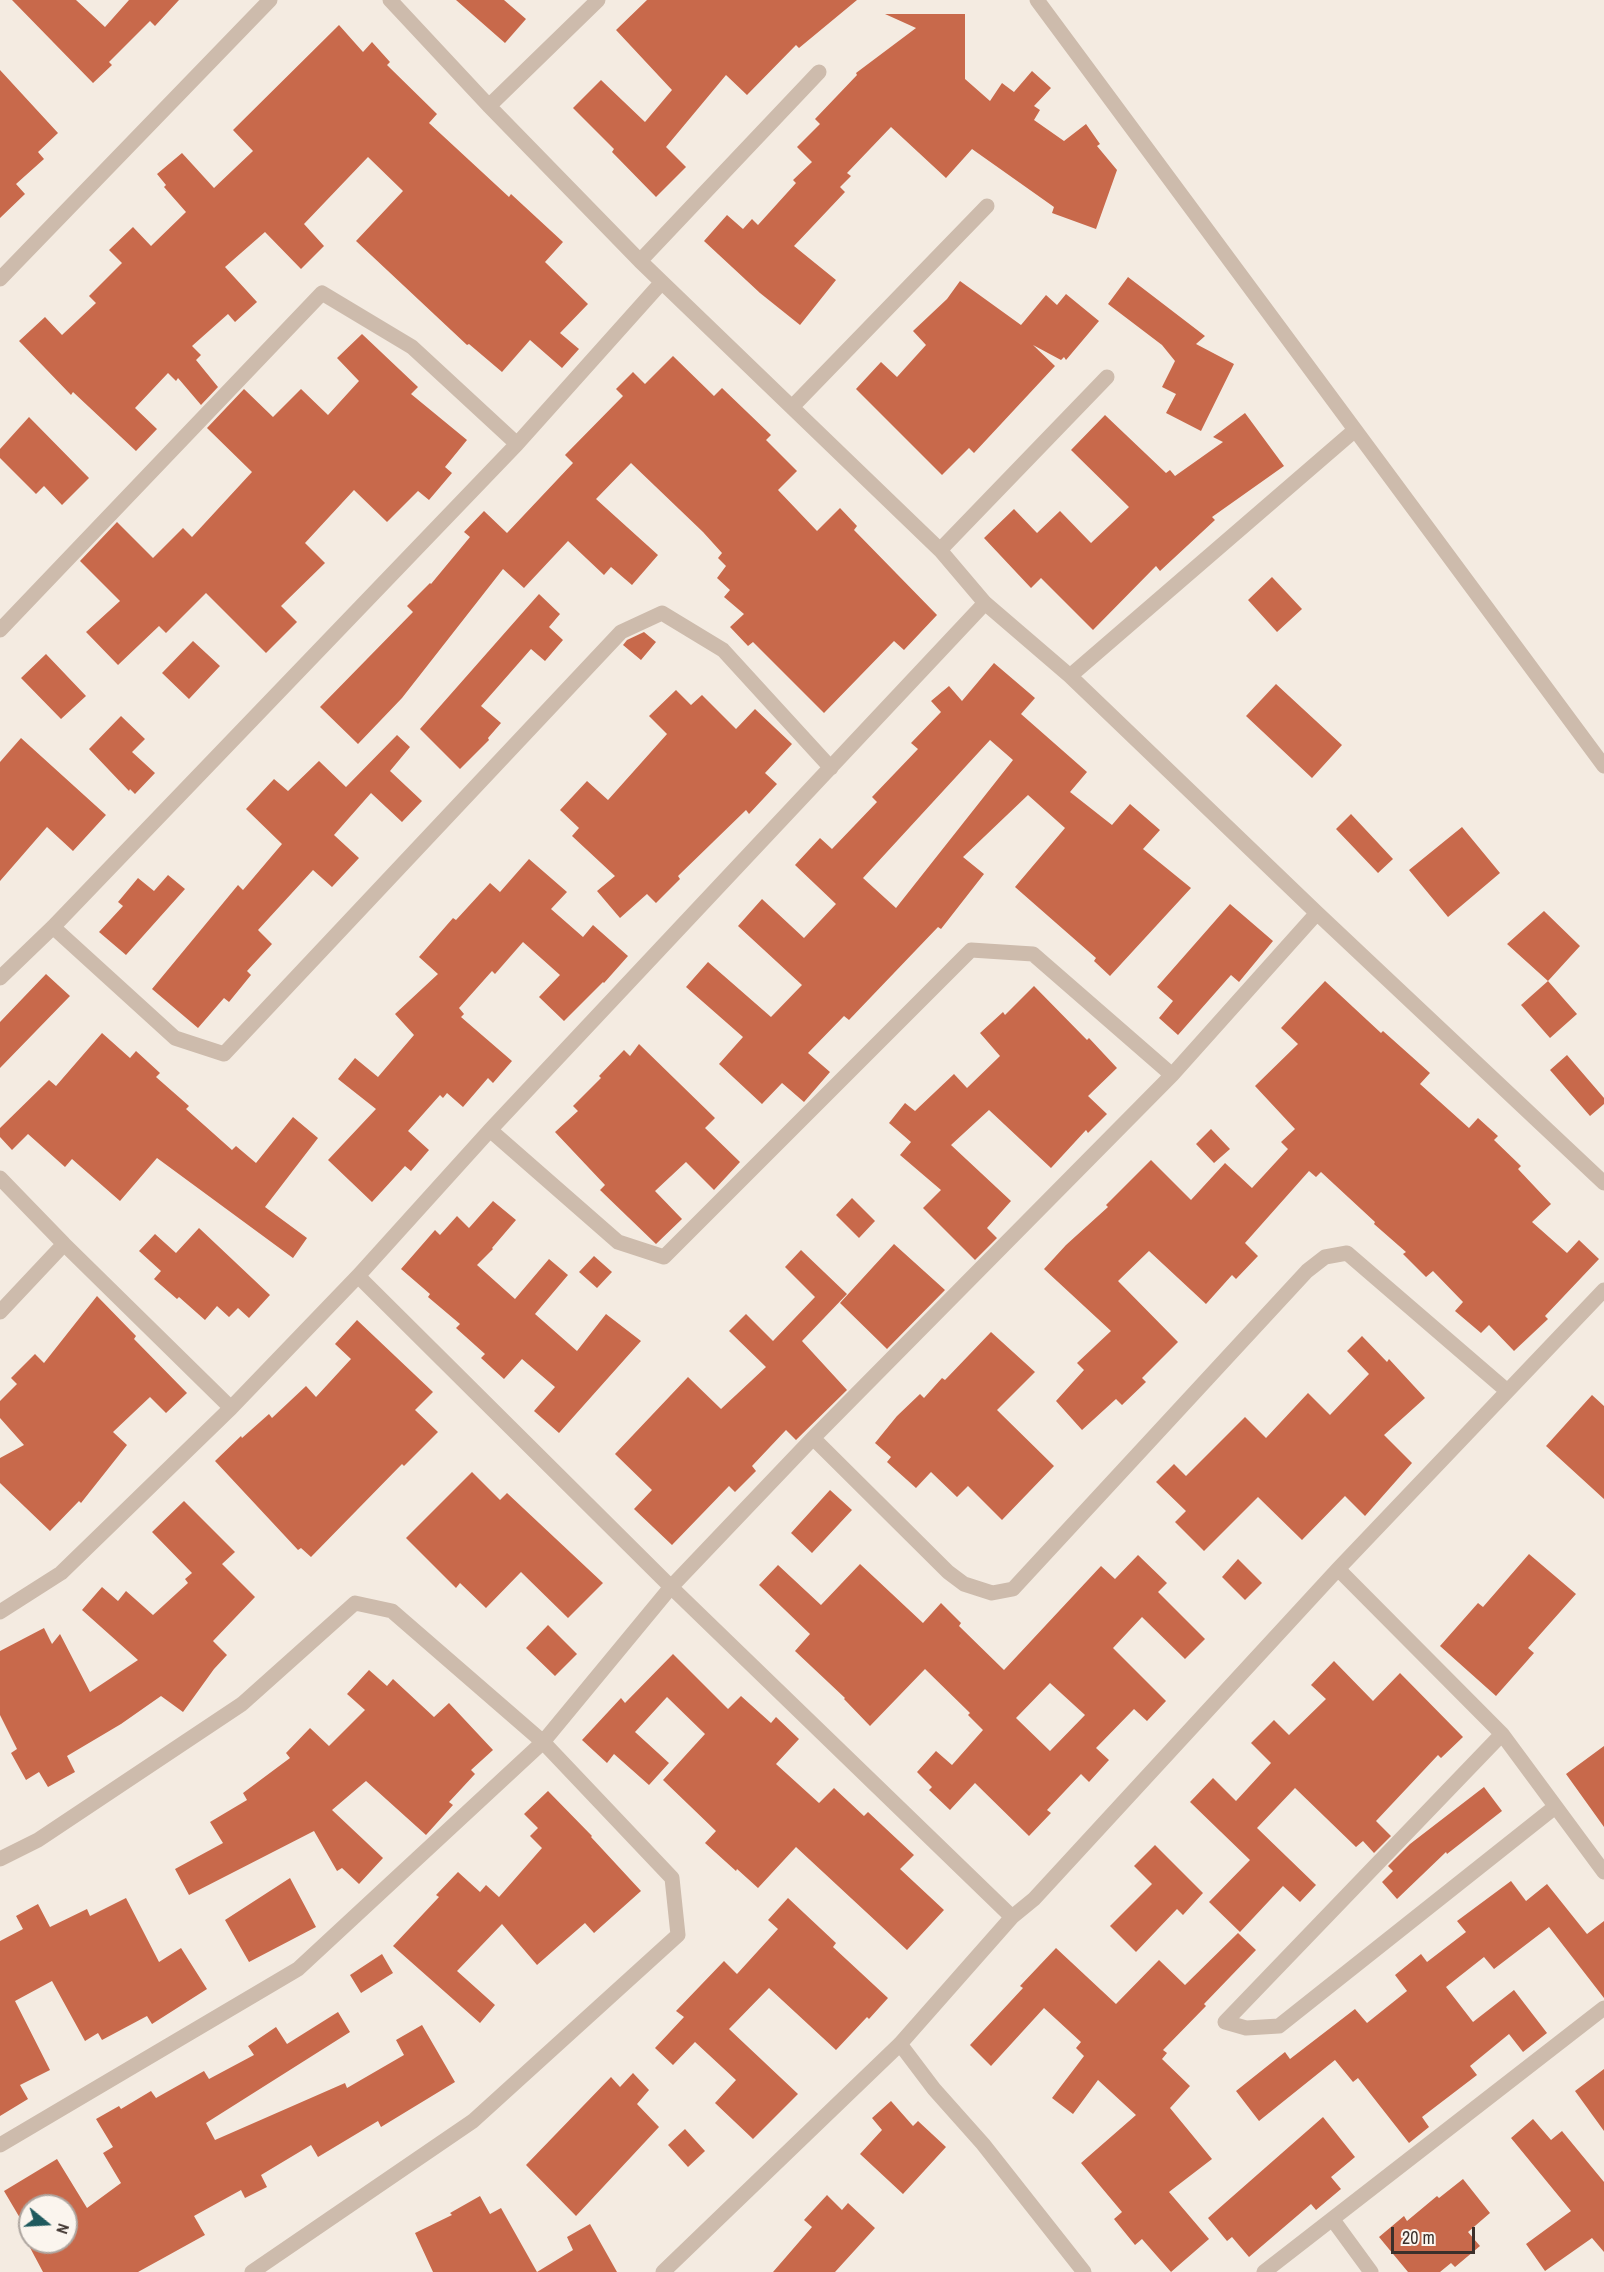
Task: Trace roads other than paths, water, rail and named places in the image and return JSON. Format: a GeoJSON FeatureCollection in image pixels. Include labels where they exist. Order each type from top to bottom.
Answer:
{"type":"FeatureCollection","features":[{"type":"Feature","properties":{"kind":"street"},"geometry":{"type":"LineString","coordinates":[[0,279],[270,0]]}},
{"type":"Feature","properties":{"kind":"street"},"geometry":{"type":"LineString","coordinates":[[390,0],[489,106],[640,261],[940,550],[985,603],[1070,676],[1317,914],[1604,1183]]}},
{"type":"Feature","properties":{"kind":"street"},"geometry":{"type":"LineString","coordinates":[[489,106],[598,0]]}},
{"type":"Feature","properties":{"kind":"street"},"geometry":{"type":"LineString","coordinates":[[1037,0],[1604,766]]}},
{"type":"Feature","properties":{"kind":"street"},"geometry":{"type":"LineString","coordinates":[[640,261],[819,72]]}},
{"type":"Feature","properties":{"kind":"street"},"geometry":{"type":"LineString","coordinates":[[792,407],[987,206]]}},
{"type":"Feature","properties":{"kind":"street"},"geometry":{"type":"LineString","coordinates":[[0,978],[53,927],[518,444],[662,282]]}},
{"type":"Feature","properties":{"kind":"street"},"geometry":{"type":"LineString","coordinates":[[0,630],[322,293],[412,346],[518,444]]}},
{"type":"Feature","properties":{"kind":"street"},"geometry":{"type":"LineString","coordinates":[[940,550],[1107,377]]}},
{"type":"Feature","properties":{"kind":"street"},"geometry":{"type":"LineString","coordinates":[[1070,676],[1355,430]]}},
{"type":"Feature","properties":{"kind":"street"},"geometry":{"type":"LineString","coordinates":[[0,1612],[61,1573],[231,1408],[358,1276],[490,1130],[985,603]]}},
{"type":"Feature","properties":{"kind":"street"},"geometry":{"type":"LineString","coordinates":[[53,927],[175,1038],[224,1054],[621,632],[662,613],[723,650],[831,768]]}},
{"type":"Feature","properties":{"kind":"street"},"geometry":{"type":"LineString","coordinates":[[0,2145],[298,1969],[543,1742],[671,1587],[813,1438],[1172,1075],[1317,914]]}},
{"type":"Feature","properties":{"kind":"street"},"geometry":{"type":"LineString","coordinates":[[490,1130],[618,1242],[664,1257],[971,950],[1033,954],[1172,1075]]}},
{"type":"Feature","properties":{"kind":"street"},"geometry":{"type":"LineString","coordinates":[[0,1178],[231,1408]]}},
{"type":"Feature","properties":{"kind":"street"},"geometry":{"type":"LineString","coordinates":[[0,1312],[64,1244]]}},
{"type":"Feature","properties":{"kind":"street"},"geometry":{"type":"LineString","coordinates":[[813,1438],[948,1572],[964,1584],[992,1593],[1013,1588],[1306,1271],[1325,1257],[1347,1253],[1506,1390]]}},
{"type":"Feature","properties":{"kind":"street"},"geometry":{"type":"LineString","coordinates":[[358,1276],[671,1587],[1011,1917]]}},
{"type":"Feature","properties":{"kind":"street"},"geometry":{"type":"LineString","coordinates":[[663,2272],[900,2044],[1011,1917],[1034,1899],[1338,1569],[1506,1390],[1604,1290]]}},
{"type":"Feature","properties":{"kind":"street"},"geometry":{"type":"LineString","coordinates":[[1338,1569],[1502,1734],[1604,1872]]}},
{"type":"Feature","properties":{"kind":"street"},"geometry":{"type":"LineString","coordinates":[[0,1859],[38,1840],[242,1704],[355,1603],[392,1611],[543,1742],[672,1878],[678,1935],[473,2121],[252,2272]]}},
{"type":"Feature","properties":{"kind":"street"},"geometry":{"type":"LineString","coordinates":[[1502,1734],[1225,2022],[1246,2028],[1279,2026],[1555,1807]]}},
{"type":"Feature","properties":{"kind":"street"},"geometry":{"type":"LineString","coordinates":[[1264,2272],[1604,2008]]}},
{"type":"Feature","properties":{"kind":"street"},"geometry":{"type":"LineString","coordinates":[[900,2044],[934,2089],[983,2144],[1084,2272]]}},
{"type":"Feature","properties":{"kind":"street"},"geometry":{"type":"LineString","coordinates":[[1333,2220],[1371,2272]]}}]}
